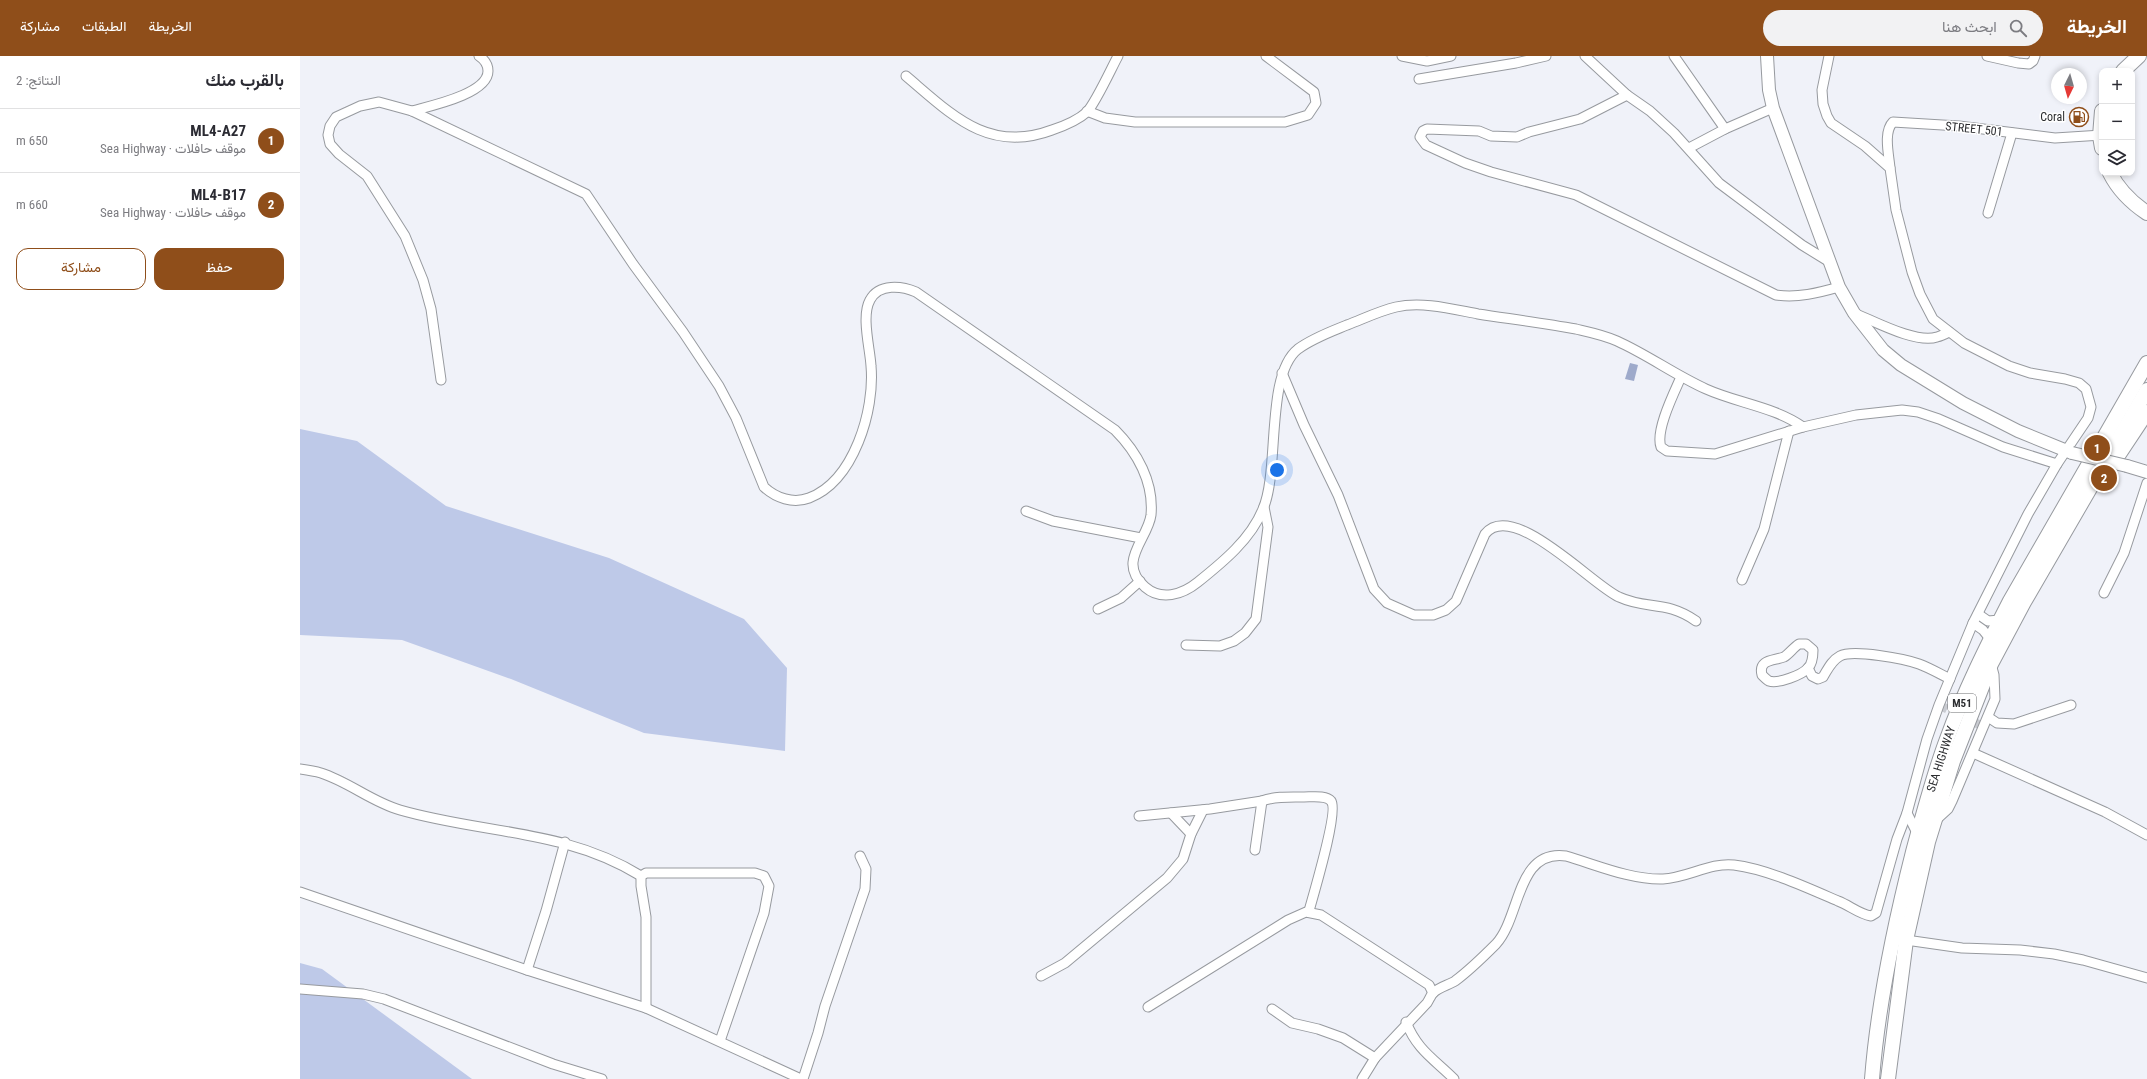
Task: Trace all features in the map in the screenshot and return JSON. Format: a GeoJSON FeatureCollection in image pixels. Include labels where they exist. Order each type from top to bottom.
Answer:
{"type":"FeatureCollection","features":[{"type":"Feature","properties":{"kind":"highway"},"geometry":{"type":"LineString","coordinates":[[2126,68],[2139,56]]}},
{"type":"Feature","properties":{"kind":"highway"},"geometry":{"type":"LineString","coordinates":[[2135,72],[2147,62]]}},
{"type":"Feature","properties":{"kind":"highway"},"geometry":{"type":"LineString","coordinates":[[2112,176],[2115,183],[2135,205],[2147,213]]}},
{"type":"Feature","properties":{"kind":"highway"},"geometry":{"type":"LineString","coordinates":[[2122,176],[2135,194],[2147,203]]}},
{"type":"Feature","properties":{"kind":"highway","name":"SEA HIGHWAY"},"geometry":{"type":"LineString","coordinates":[[1872,1079],[1881,1008],[1896,919],[1918,835],[1946,740],[2000,620],[2147,363]]}},
{"type":"Feature","properties":{"kind":"highway","name":"SEA HIGHWAY"},"geometry":{"type":"LineString","coordinates":[[1888,1079],[1906,940],[1935,820],[1953,761],[1991,664],[2024,602],[2147,390]]}},
{"type":"Feature","properties":{"kind":"highway"},"geometry":{"type":"LineString","coordinates":[[2082,502],[2124,448],[2147,412]]}},
{"type":"Feature","properties":{"kind":"main road"},"geometry":{"type":"LineString","coordinates":[[1767,56],[1769,90],[1773,108],[1838,287],[1854,313],[1883,350],[1901,365],[1963,403],[2018,431],[2069,452],[2147,472]]}},
{"type":"Feature","properties":{"kind":"street"},"geometry":{"type":"LineString","coordinates":[[412,111],[463,95],[477,87],[488,75],[488,67],[484,59],[479,56]]}},
{"type":"Feature","properties":{"kind":"street"},"geometry":{"type":"LineString","coordinates":[[906,76],[960,120],[984,133],[993,135],[1034,136],[1071,122],[1087,111],[1118,56]]}},
{"type":"Feature","properties":{"kind":"street"},"geometry":{"type":"LineString","coordinates":[[1087,111],[1105,118],[1135,122],[1285,122],[1308,115],[1316,103],[1314,92],[1266,56]]}},
{"type":"Feature","properties":{"kind":"street"},"geometry":{"type":"LineString","coordinates":[[1402,56],[1427,61],[1451,56]]}},
{"type":"Feature","properties":{"kind":"street"},"geometry":{"type":"LineString","coordinates":[[1419,79],[1516,63],[1546,56]]}},
{"type":"Feature","properties":{"kind":"street"},"geometry":{"type":"LineString","coordinates":[[1585,56],[1627,95],[1650,111],[1689,148],[1710,174],[1732,194],[1828,261]]}},
{"type":"Feature","properties":{"kind":"street"},"geometry":{"type":"LineString","coordinates":[[1674,56],[1725,129]]}},
{"type":"Feature","properties":{"kind":"street"},"geometry":{"type":"LineString","coordinates":[[1362,1079],[1375,1058],[1406,1022],[1427,1003],[1433,993],[1454,981],[1497,942],[1510,920],[1525,879],[1533,866],[1545,858],[1555,855],[1566,856],[1649,879],[1682,876],[1724,864],[1736,865],[1795,883],[1871,916],[1876,913],[1897,839],[1907,813],[1927,739],[1973,624],[2019,532],[2057,464],[2069,452],[2088,418],[2091,407],[2086,389],[2079,383],[2030,373],[2009,366],[1949,332],[1928,312],[1912,272],[1896,210],[1890,168],[1865,146],[1832,123],[1827,116],[1823,104],[1822,90],[1829,56]]}},
{"type":"Feature","properties":{"kind":"street"},"geometry":{"type":"LineString","coordinates":[[1987,56],[2026,64],[2032,61],[2035,56]]}},
{"type":"Feature","properties":{"kind":"street"},"geometry":{"type":"LineString","coordinates":[[1627,95],[1580,119],[1532,131],[1517,137],[1492,136],[1479,131],[1427,129],[1420,137],[1426,145],[1464,163],[1491,172],[1576,195],[1776,295],[1789,296],[1819,293],[1838,287]]}},
{"type":"Feature","properties":{"kind":"street"},"geometry":{"type":"LineString","coordinates":[[440,380],[431,309],[423,280],[405,236],[367,176],[339,154],[330,144],[328,135],[330,126],[336,117],[360,106],[379,102],[412,111],[586,194],[719,386],[736,418],[764,487],[772,495],[797,500],[820,494],[842,472],[862,431],[870,400],[871,366],[866,316],[868,305],[874,294],[882,290],[900,287],[916,292],[1115,430],[1126,441],[1139,459],[1150,494],[1151,517],[1133,560],[1134,569],[1140,581],[1153,593],[1168,596],[1190,589],[1230,554],[1257,523],[1264,507],[1270,485],[1278,395],[1282,373],[1290,356],[1316,338],[1396,307],[1436,307],[1576,329],[1615,340],[1681,377],[1736,401],[1786,417],[1803,427]]}},
{"type":"Feature","properties":{"kind":"street"},"geometry":{"type":"LineString","coordinates":[[1689,148],[1725,129],[1773,108]]}},
{"type":"Feature","properties":{"kind":"street","name":"STREET 501"},"geometry":{"type":"LineString","coordinates":[[1890,168],[1888,135],[1889,128],[1894,122],[1959,126],[2055,138],[2099,140]]}},
{"type":"Feature","properties":{"kind":"street"},"geometry":{"type":"LineString","coordinates":[[1988,213],[2012,133]]}},
{"type":"Feature","properties":{"kind":"street"},"geometry":{"type":"LineString","coordinates":[[1854,313],[1897,331],[1924,338],[1937,338],[1949,332]]}},
{"type":"Feature","properties":{"kind":"street"},"geometry":{"type":"LineString","coordinates":[[1282,373],[1304,425],[1338,495],[1374,589],[1387,603],[1414,615],[1432,615],[1446,610],[1456,601],[1485,534],[1491,528],[1501,527],[1520,530],[1547,543],[1588,577],[1618,597],[1636,602],[1671,607],[1696,621]]}},
{"type":"Feature","properties":{"kind":"street"},"geometry":{"type":"LineString","coordinates":[[1681,377],[1662,429],[1660,442],[1663,449],[1680,453],[1715,454],[1803,427],[1856,415],[1910,410],[1971,432],[2016,452],[2057,464]]}},
{"type":"Feature","properties":{"kind":"street"},"geometry":{"type":"LineString","coordinates":[[1742,580],[1764,529],[1790,431]]}},
{"type":"Feature","properties":{"kind":"street"},"geometry":{"type":"LineString","coordinates":[[2104,593],[2124,553],[2147,483]]}},
{"type":"Feature","properties":{"kind":"street"},"geometry":{"type":"LineString","coordinates":[[1186,645],[1220,646],[1234,641],[1245,633],[1256,619],[1268,527],[1264,507]]}},
{"type":"Feature","properties":{"kind":"street"},"geometry":{"type":"LineString","coordinates":[[1026,511],[1053,521],[1141,538]]}},
{"type":"Feature","properties":{"kind":"street"},"geometry":{"type":"LineString","coordinates":[[1098,609],[1121,598],[1140,581]]}},
{"type":"Feature","properties":{"kind":"street"},"geometry":{"type":"LineString","coordinates":[[1978,614],[1988,621],[2000,620]]}},
{"type":"Feature","properties":{"kind":"street"},"geometry":{"type":"LineString","coordinates":[[1973,624],[1983,630],[1991,640]]}},
{"type":"Feature","properties":{"kind":"street"},"geometry":{"type":"LineString","coordinates":[[1799,644],[1806,644],[1813,650],[1813,657],[1808,668],[1795,676],[1774,682],[1768,680],[1762,675],[1761,672],[1762,667],[1767,660],[1785,656],[1799,644]]}},
{"type":"Feature","properties":{"kind":"street"},"geometry":{"type":"LineString","coordinates":[[1808,668],[1812,676],[1818,679],[1822,677],[1831,663],[1840,656],[1847,653],[1863,654],[1919,664],[1950,679]]}},
{"type":"Feature","properties":{"kind":"street"},"geometry":{"type":"LineString","coordinates":[[1935,820],[1942,815],[1952,801],[1988,717],[1994,699],[1994,675],[1991,664]]}},
{"type":"Feature","properties":{"kind":"street"},"geometry":{"type":"LineString","coordinates":[[1988,717],[1997,722],[2014,724],[2071,705]]}},
{"type":"Feature","properties":{"kind":"street"},"geometry":{"type":"LineString","coordinates":[[1973,752],[2105,812],[2147,835]]}},
{"type":"Feature","properties":{"kind":"street"},"geometry":{"type":"LineString","coordinates":[[300,769],[321,773],[398,810],[430,818],[565,842],[618,862],[641,876]]}},
{"type":"Feature","properties":{"kind":"street"},"geometry":{"type":"LineString","coordinates":[[1139,816],[1203,810],[1262,801],[1270,798],[1325,798],[1333,804],[1332,826],[1309,912]]}},
{"type":"Feature","properties":{"kind":"street"},"geometry":{"type":"LineString","coordinates":[[1255,850],[1262,801]]}},
{"type":"Feature","properties":{"kind":"street"},"geometry":{"type":"LineString","coordinates":[[1041,976],[1065,963],[1167,878],[1183,859],[1191,834],[1203,810]]}},
{"type":"Feature","properties":{"kind":"street"},"geometry":{"type":"LineString","coordinates":[[1171,813],[1191,834]]}},
{"type":"Feature","properties":{"kind":"street"},"geometry":{"type":"LineString","coordinates":[[1907,813],[1918,835]]}},
{"type":"Feature","properties":{"kind":"street"},"geometry":{"type":"LineString","coordinates":[[527,970],[546,911],[565,842]]}},
{"type":"Feature","properties":{"kind":"street"},"geometry":{"type":"LineString","coordinates":[[300,892],[527,970],[646,1008],[802,1079],[865,889],[867,874],[864,862],[860,856]]}},
{"type":"Feature","properties":{"kind":"street"},"geometry":{"type":"LineString","coordinates":[[641,876],[651,872],[755,873],[764,876],[767,879],[769,889],[764,913],[720,1041]]}},
{"type":"Feature","properties":{"kind":"street"},"geometry":{"type":"LineString","coordinates":[[641,876],[646,932],[646,1008]]}},
{"type":"Feature","properties":{"kind":"street"},"geometry":{"type":"LineString","coordinates":[[1148,1007],[1276,927],[1297,915],[1309,912],[1321,915],[1429,985],[1433,993]]}},
{"type":"Feature","properties":{"kind":"street"},"geometry":{"type":"LineString","coordinates":[[1906,940],[1962,948],[2020,950],[2054,954],[2084,960],[2147,978]]}},
{"type":"Feature","properties":{"kind":"street"},"geometry":{"type":"LineString","coordinates":[[300,989],[363,994],[384,999],[553,1064],[602,1079]]}},
{"type":"Feature","properties":{"kind":"street"},"geometry":{"type":"LineString","coordinates":[[1272,1009],[1292,1023],[1318,1029],[1343,1038],[1375,1058]]}},
{"type":"Feature","properties":{"kind":"street"},"geometry":{"type":"LineString","coordinates":[[1406,1022],[1411,1034],[1425,1054],[1454,1079]]}},
{"type":"Feature","properties":{"kind":"shaded area"},"geometry":{"type":"Polygon","coordinates":[[[1630,363],[1638,365],[1634,381],[1625,379],[1630,363]]]}},
{"type":"Feature","properties":{"kind":"shaded area"},"geometry":{"type":"Polygon","coordinates":[[[300,429],[357,441],[446,506],[609,558],[744,619],[787,668],[785,751],[644,733],[511,679],[402,640],[300,635],[300,429]]]}},
{"type":"Feature","properties":{"kind":"shaded area"},"geometry":{"type":"Polygon","coordinates":[[[300,963],[322,969],[472,1079],[300,1079],[300,963]]]}},
{"type":"Feature","properties":{"kind":"tunnel"},"geometry":{"type":"LineString","coordinates":[[1939,705],[1984,727]]}},
{"type":"Feature","properties":{"kind":"place","name":"Coral"},"geometry":{"type":"Point","coordinates":[2079,117]}},
{"type":"Feature","properties":{"kind":"place","name":"ML4-A27"},"geometry":{"type":"Point","coordinates":[2097,448]}},
{"type":"Feature","properties":{"kind":"place","name":"ML4-B17"},"geometry":{"type":"Point","coordinates":[2104,478]}}]}
